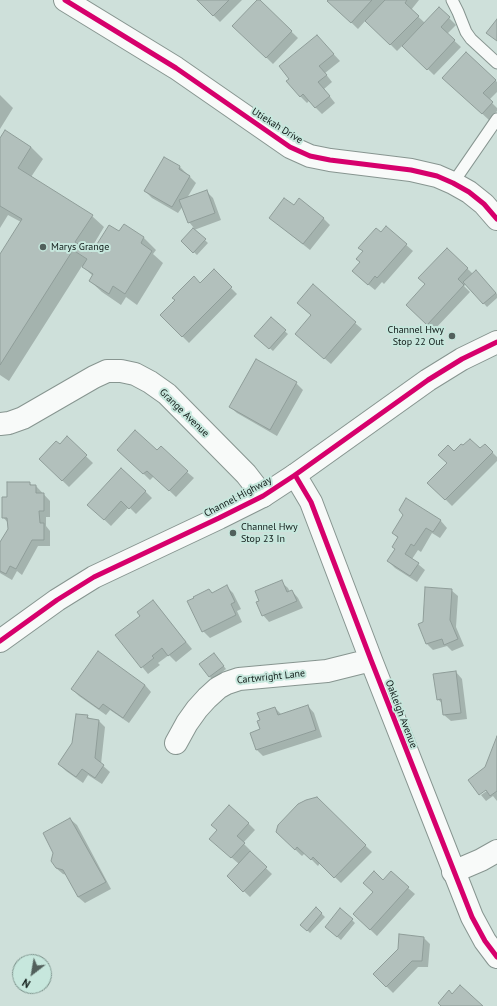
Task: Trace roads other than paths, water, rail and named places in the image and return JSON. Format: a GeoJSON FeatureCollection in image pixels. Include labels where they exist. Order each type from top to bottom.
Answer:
{"type":"FeatureCollection","features":[{"type":"Feature","properties":{"kind":"street","name":"Utiekah Drive"},"geometry":{"type":"LineString","coordinates":[[65,0],[176,68],[290,148],[310,156],[330,160],[411,170],[437,176],[469,192],[484,204],[497,219]]}},
{"type":"Feature","properties":{"kind":"street","name":"Channel Highway"},"geometry":{"type":"LineString","coordinates":[[0,641],[31,617],[74,588],[263,496],[295,475],[428,380],[462,359],[497,342]]}},
{"type":"Feature","properties":{"kind":"street","name":"Grange Avenue"},"geometry":{"type":"LineString","coordinates":[[0,424],[23,418],[94,377],[108,371],[121,371],[136,374],[167,394],[246,474],[263,496]]}},
{"type":"Feature","properties":{"kind":"street","name":"Oakleigh Avenue"},"geometry":{"type":"LineString","coordinates":[[295,475],[311,502],[453,872],[472,917],[485,941],[497,957]]}},
{"type":"Feature","properties":{"kind":"street","name":"Cartwright Lane"},"geometry":{"type":"LineString","coordinates":[[176,743],[186,723],[197,709],[218,688],[227,683],[239,679],[327,671],[371,660]]}},
{"type":"Feature","properties":{"kind":"street"},"geometry":{"type":"LineString","coordinates":[[453,872],[481,860],[497,851]]}},
{"type":"Feature","properties":{"kind":"lane"},"geometry":{"type":"LineString","coordinates":[[452,0],[466,32],[471,39],[497,63]]}},
{"type":"Feature","properties":{"kind":"lane"},"geometry":{"type":"LineString","coordinates":[[453,183],[497,119]]}},
{"type":"Feature","properties":{"kind":"place","name":"Marys Grange"},"geometry":{"type":"Point","coordinates":[43,247]}},
{"type":"Feature","properties":{"kind":"place","name":"Channel Hwy Stop 22 Out"},"geometry":{"type":"Point","coordinates":[452,336]}},
{"type":"Feature","properties":{"kind":"place","name":"Channel Hwy Stop 23 In"},"geometry":{"type":"Point","coordinates":[233,533]}}]}
